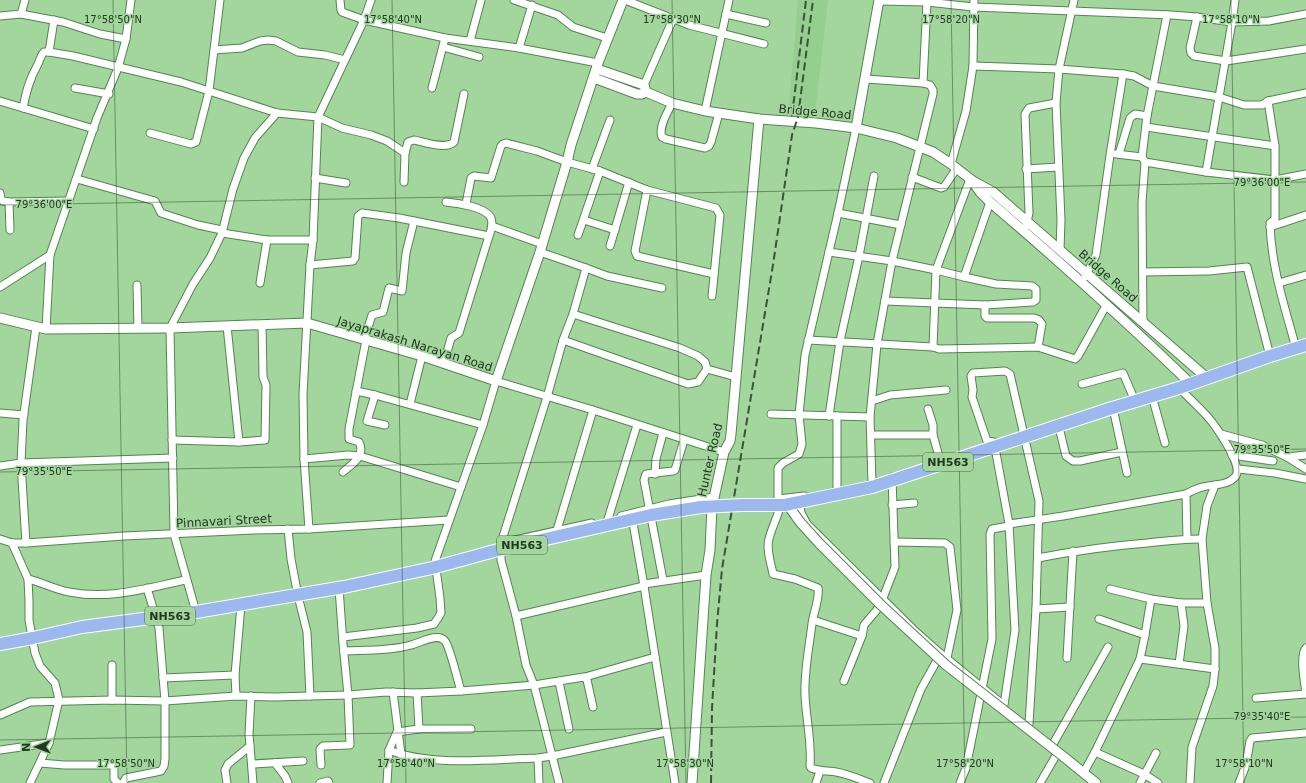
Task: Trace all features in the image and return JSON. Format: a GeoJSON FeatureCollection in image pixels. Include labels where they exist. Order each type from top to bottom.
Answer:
{"type":"FeatureCollection","features":[{"type":"Feature","properties":{"kind":"highway","name":"NH563"},"geometry":{"type":"LineString","coordinates":[[0,644],[82,627],[157,618],[342,588],[432,568],[651,515],[701,506],[783,502],[872,487],[1179,388],[1301,346]]}},
{"type":"Feature","properties":{"kind":"street"},"geometry":{"type":"LineString","coordinates":[[21,14],[24,0]]}},
{"type":"Feature","properties":{"kind":"street"},"geometry":{"type":"LineString","coordinates":[[150,133],[191,144],[196,142],[209,91],[220,0]]}},
{"type":"Feature","properties":{"kind":"street"},"geometry":{"type":"LineString","coordinates":[[340,0],[342,12],[364,20],[445,38],[519,48],[596,70]]}},
{"type":"Feature","properties":{"kind":"street"},"geometry":{"type":"LineString","coordinates":[[309,529],[304,459],[303,394],[310,265],[313,240],[318,117],[364,20],[371,0]]}},
{"type":"Feature","properties":{"kind":"street"},"geometry":{"type":"LineString","coordinates":[[470,41],[481,0]]}},
{"type":"Feature","properties":{"kind":"street"},"geometry":{"type":"LineString","coordinates":[[514,0],[558,15],[573,27],[607,38]]}},
{"type":"Feature","properties":{"kind":"street"},"geometry":{"type":"LineString","coordinates":[[624,0],[689,25],[764,44]]}},
{"type":"Feature","properties":{"kind":"street","name":"Jayaprakash Narayan Road"},"geometry":{"type":"LineString","coordinates":[[0,318],[46,329],[170,328],[307,323],[422,356],[496,381],[541,248],[571,146],[596,70],[607,38],[624,0]]}},
{"type":"Feature","properties":{"kind":"street"},"geometry":{"type":"LineString","coordinates":[[705,111],[728,0]]}},
{"type":"Feature","properties":{"kind":"street"},"geometry":{"type":"LineString","coordinates":[[1072,763],[1069,756],[1058,751],[946,665],[881,605],[819,543],[783,502],[778,468],[783,463],[799,454],[801,447],[799,415],[805,355],[856,128],[879,0],[974,3],[1072,11],[1197,17],[1232,22],[1269,21],[1306,14]]}},
{"type":"Feature","properties":{"kind":"street"},"geometry":{"type":"LineString","coordinates":[[1060,250],[1061,220],[1056,103],[1059,69],[1074,0]]}},
{"type":"Feature","properties":{"kind":"street"},"geometry":{"type":"LineString","coordinates":[[1206,172],[1211,137],[1226,61],[1235,0]]}},
{"type":"Feature","properties":{"kind":"street"},"geometry":{"type":"LineString","coordinates":[[46,329],[50,255],[97,118],[118,68],[126,39],[129,1]]}},
{"type":"Feature","properties":{"kind":"street"},"geometry":{"type":"LineString","coordinates":[[923,83],[927,2]]}},
{"type":"Feature","properties":{"kind":"street"},"geometry":{"type":"LineString","coordinates":[[912,177],[942,188],[954,166],[966,111],[973,66],[974,3]]}},
{"type":"Feature","properties":{"kind":"street"},"geometry":{"type":"LineString","coordinates":[[519,48],[532,5]]}},
{"type":"Feature","properties":{"kind":"street"},"geometry":{"type":"LineString","coordinates":[[0,16],[21,14],[54,20],[100,34],[126,39]]}},
{"type":"Feature","properties":{"kind":"street"},"geometry":{"type":"LineString","coordinates":[[726,14],[766,23]]}},
{"type":"Feature","properties":{"kind":"street"},"geometry":{"type":"LineString","coordinates":[[1143,323],[1143,160],[1147,116],[1167,16]]}},
{"type":"Feature","properties":{"kind":"street"},"geometry":{"type":"LineString","coordinates":[[1197,17],[1190,48],[1194,56],[1226,61],[1306,49]]}},
{"type":"Feature","properties":{"kind":"street"},"geometry":{"type":"LineString","coordinates":[[645,88],[673,19]]}},
{"type":"Feature","properties":{"kind":"street"},"geometry":{"type":"LineString","coordinates":[[49,52],[54,20]]}},
{"type":"Feature","properties":{"kind":"street"},"geometry":{"type":"LineString","coordinates":[[432,88],[445,38]]}},
{"type":"Feature","properties":{"kind":"street"},"geometry":{"type":"LineString","coordinates":[[214,50],[242,48],[260,41],[268,40],[276,41],[298,52],[324,55],[345,60]]}},
{"type":"Feature","properties":{"kind":"street"},"geometry":{"type":"LineString","coordinates":[[443,47],[480,57]]}},
{"type":"Feature","properties":{"kind":"street"},"geometry":{"type":"LineString","coordinates":[[23,108],[28,84],[33,72],[38,66],[41,55],[44,52],[49,52],[73,56],[181,82],[277,113],[318,117],[342,128],[371,135],[387,141],[405,153]]}},
{"type":"Feature","properties":{"kind":"street"},"geometry":{"type":"LineString","coordinates":[[973,66],[1101,71],[1123,74],[1134,76],[1153,86],[1219,98],[1244,105],[1262,106],[1268,101],[1306,93]]}},
{"type":"Feature","properties":{"kind":"street","name":"Bridge Road"},"geometry":{"type":"LineString","coordinates":[[596,70],[645,88],[672,103],[705,111],[759,119],[816,123],[856,128],[897,138],[933,152],[971,180],[993,192],[1028,221],[1060,250],[1107,304],[1191,384]]}},
{"type":"Feature","properties":{"kind":"street"},"geometry":{"type":"LineString","coordinates":[[1084,278],[1096,256],[1123,74]]}},
{"type":"Feature","properties":{"kind":"street"},"geometry":{"type":"LineString","coordinates":[[866,79],[923,83],[930,85],[933,90],[892,261],[877,344],[870,417],[872,484]]}},
{"type":"Feature","properties":{"kind":"street"},"geometry":{"type":"LineString","coordinates":[[75,88],[108,94]]}},
{"type":"Feature","properties":{"kind":"street"},"geometry":{"type":"LineString","coordinates":[[404,182],[405,153],[408,142],[410,140],[414,140],[444,146],[451,145],[454,142],[464,94]]}},
{"type":"Feature","properties":{"kind":"street"},"geometry":{"type":"LineString","coordinates":[[0,101],[94,129]]}},
{"type":"Feature","properties":{"kind":"street"},"geometry":{"type":"LineString","coordinates":[[1268,101],[1275,146],[1275,219],[1270,223],[1272,249],[1279,283],[1301,346]]}},
{"type":"Feature","properties":{"kind":"street"},"geometry":{"type":"LineString","coordinates":[[672,103],[661,129],[660,134],[662,137],[705,148],[709,146],[719,113]]}},
{"type":"Feature","properties":{"kind":"street"},"geometry":{"type":"LineString","coordinates":[[1024,232],[1029,213],[1026,169],[1026,111],[1029,108],[1056,103]]}},
{"type":"Feature","properties":{"kind":"street"},"geometry":{"type":"LineString","coordinates":[[196,612],[174,534],[170,328],[192,284],[210,258],[222,231],[233,189],[244,158],[255,138],[277,113]]}},
{"type":"Feature","properties":{"kind":"street"},"geometry":{"type":"LineString","coordinates":[[1120,154],[1130,118],[1135,114],[1147,116]]}},
{"type":"Feature","properties":{"kind":"street","name":"Hunter Road"},"geometry":{"type":"LineString","coordinates":[[692,783],[712,507],[724,452],[730,441],[759,119]]}},
{"type":"Feature","properties":{"kind":"street"},"geometry":{"type":"LineString","coordinates":[[592,169],[610,120]]}},
{"type":"Feature","properties":{"kind":"street"},"geometry":{"type":"LineString","coordinates":[[1146,127],[1275,146]]}},
{"type":"Feature","properties":{"kind":"street"},"geometry":{"type":"LineString","coordinates":[[466,204],[471,178],[474,176],[491,178],[503,144],[506,143],[600,171],[647,190],[716,208],[720,215],[712,296]]}},
{"type":"Feature","properties":{"kind":"street"},"geometry":{"type":"LineString","coordinates":[[1110,155],[1120,154],[1206,172],[1275,180],[1306,174]]}},
{"type":"Feature","properties":{"kind":"street"},"geometry":{"type":"LineString","coordinates":[[1026,169],[1058,167]]}},
{"type":"Feature","properties":{"kind":"street"},"geometry":{"type":"LineString","coordinates":[[578,235],[600,171]]}},
{"type":"Feature","properties":{"kind":"street"},"geometry":{"type":"LineString","coordinates":[[837,492],[833,416],[840,342],[867,218],[874,176]]}},
{"type":"Feature","properties":{"kind":"street"},"geometry":{"type":"LineString","coordinates":[[315,178],[346,183]]}},
{"type":"Feature","properties":{"kind":"street"},"geometry":{"type":"LineString","coordinates":[[77,179],[155,201],[161,213],[198,225],[267,240],[313,240]]}},
{"type":"Feature","properties":{"kind":"street"},"geometry":{"type":"LineString","coordinates":[[932,347],[936,270],[971,180]]}},
{"type":"Feature","properties":{"kind":"street","name":"Bridge Road"},"geometry":{"type":"LineString","coordinates":[[971,180],[990,202],[1024,232],[1143,323],[1207,378]]}},
{"type":"Feature","properties":{"kind":"street"},"geometry":{"type":"LineString","coordinates":[[610,246],[629,182]]}},
{"type":"Feature","properties":{"kind":"street"},"geometry":{"type":"LineString","coordinates":[[647,190],[635,251],[637,256],[714,274]]}},
{"type":"Feature","properties":{"kind":"street"},"geometry":{"type":"LineString","coordinates":[[0,193],[0,199],[3,202],[68,201]]}},
{"type":"Feature","properties":{"kind":"street"},"geometry":{"type":"LineString","coordinates":[[9,202],[10,230]]}},
{"type":"Feature","properties":{"kind":"street"},"geometry":{"type":"LineString","coordinates":[[444,363],[451,338],[459,333],[462,326],[492,226],[491,218],[487,213],[466,204],[446,202]]}},
{"type":"Feature","properties":{"kind":"street"},"geometry":{"type":"LineString","coordinates":[[964,277],[990,202]]}},
{"type":"Feature","properties":{"kind":"street"},"geometry":{"type":"LineString","coordinates":[[310,265],[353,261],[355,258],[358,216],[362,213],[414,221],[489,236]]}},
{"type":"Feature","properties":{"kind":"street"},"geometry":{"type":"LineString","coordinates":[[838,213],[901,225]]}},
{"type":"Feature","properties":{"kind":"street"},"geometry":{"type":"LineString","coordinates":[[1270,227],[1306,215]]}},
{"type":"Feature","properties":{"kind":"street"},"geometry":{"type":"LineString","coordinates":[[584,220],[615,230]]}},
{"type":"Feature","properties":{"kind":"street"},"geometry":{"type":"LineString","coordinates":[[343,472],[360,456],[362,447],[359,442],[351,440],[349,437],[349,429],[365,340],[372,315],[383,312],[389,288],[402,291],[406,253],[414,221]]}},
{"type":"Feature","properties":{"kind":"street"},"geometry":{"type":"LineString","coordinates":[[492,226],[607,276],[662,288]]}},
{"type":"Feature","properties":{"kind":"street"},"geometry":{"type":"LineString","coordinates":[[260,283],[267,240]]}},
{"type":"Feature","properties":{"kind":"street"},"geometry":{"type":"LineString","coordinates":[[829,252],[892,261],[996,284],[1032,286],[1036,289],[1036,300],[1033,302],[985,305],[885,301]]}},
{"type":"Feature","properties":{"kind":"street"},"geometry":{"type":"LineString","coordinates":[[0,287],[50,255]]}},
{"type":"Feature","properties":{"kind":"street"},"geometry":{"type":"LineString","coordinates":[[1143,272],[1209,271],[1247,267],[1270,356]]}},
{"type":"Feature","properties":{"kind":"street"},"geometry":{"type":"LineString","coordinates":[[559,783],[534,685],[526,665],[516,616],[501,560],[501,543],[586,268]]}},
{"type":"Feature","properties":{"kind":"street"},"geometry":{"type":"LineString","coordinates":[[1279,283],[1306,275]]}},
{"type":"Feature","properties":{"kind":"street"},"geometry":{"type":"LineString","coordinates":[[137,285],[138,328]]}},
{"type":"Feature","properties":{"kind":"street"},"geometry":{"type":"LineString","coordinates":[[808,340],[932,347],[939,349],[1038,347],[1075,359],[1107,304]]}},
{"type":"Feature","properties":{"kind":"street"},"geometry":{"type":"LineString","coordinates":[[985,305],[985,316],[989,319],[1034,318],[1039,320],[1042,324],[1038,347]]}},
{"type":"Feature","properties":{"kind":"street"},"geometry":{"type":"LineString","coordinates":[[573,314],[680,348],[698,356],[705,362],[707,369]]}},
{"type":"Feature","properties":{"kind":"street"},"geometry":{"type":"LineString","coordinates":[[172,440],[239,442],[265,440],[266,385],[263,377],[262,324]]}},
{"type":"Feature","properties":{"kind":"street"},"geometry":{"type":"LineString","coordinates":[[227,326],[239,442]]}},
{"type":"Feature","properties":{"kind":"street"},"geometry":{"type":"LineString","coordinates":[[26,543],[20,463],[24,415],[36,327]]}},
{"type":"Feature","properties":{"kind":"street"},"geometry":{"type":"LineString","coordinates":[[563,340],[688,384],[698,382],[707,369]]}},
{"type":"Feature","properties":{"kind":"street"},"geometry":{"type":"LineString","coordinates":[[410,404],[422,356]]}},
{"type":"Feature","properties":{"kind":"street"},"geometry":{"type":"LineString","coordinates":[[707,369],[736,377]]}},
{"type":"Feature","properties":{"kind":"street"},"geometry":{"type":"LineString","coordinates":[[994,442],[987,441],[972,397],[973,390],[971,376],[973,373],[1005,371],[1010,374],[1039,501],[1036,609],[1029,724]]}},
{"type":"Feature","properties":{"kind":"street"},"geometry":{"type":"LineString","coordinates":[[1082,384],[1123,373],[1120,406],[1122,452],[1127,473]]}},
{"type":"Feature","properties":{"kind":"street"},"geometry":{"type":"LineString","coordinates":[[342,637],[417,628],[434,624],[440,613],[440,598],[435,561],[483,425],[496,381],[724,452]]}},
{"type":"Feature","properties":{"kind":"street"},"geometry":{"type":"LineString","coordinates":[[960,783],[966,768],[992,639],[990,534],[992,529],[1039,519],[1186,494],[1194,489],[1228,482],[1234,478],[1238,469],[1221,434],[1207,416],[1179,388]]}},
{"type":"Feature","properties":{"kind":"street"},"geometry":{"type":"LineString","coordinates":[[872,402],[890,395],[946,390]]}},
{"type":"Feature","properties":{"kind":"street"},"geometry":{"type":"LineString","coordinates":[[356,391],[410,404],[483,425]]}},
{"type":"Feature","properties":{"kind":"street"},"geometry":{"type":"LineString","coordinates":[[375,395],[367,421],[385,425]]}},
{"type":"Feature","properties":{"kind":"street"},"geometry":{"type":"LineString","coordinates":[[1152,396],[1165,443]]}},
{"type":"Feature","properties":{"kind":"street"},"geometry":{"type":"LineString","coordinates":[[870,783],[836,772],[820,771],[811,768],[810,766],[805,694],[812,620],[819,593],[818,588],[795,579],[773,574],[768,547],[769,539],[780,509],[781,502],[798,496],[837,492],[872,484],[892,475],[1023,431],[1103,406],[1115,404],[1120,406]]}},
{"type":"Feature","properties":{"kind":"street"},"geometry":{"type":"LineString","coordinates":[[928,409],[933,425],[933,434],[940,460]]}},
{"type":"Feature","properties":{"kind":"street"},"geometry":{"type":"LineString","coordinates":[[557,530],[593,410]]}},
{"type":"Feature","properties":{"kind":"street"},"geometry":{"type":"LineString","coordinates":[[0,414],[24,415]]}},
{"type":"Feature","properties":{"kind":"street"},"geometry":{"type":"LineString","coordinates":[[771,414],[870,417]]}},
{"type":"Feature","properties":{"kind":"street"},"geometry":{"type":"LineString","coordinates":[[1058,421],[1066,456],[1073,461],[1080,461],[1122,452]]}},
{"type":"Feature","properties":{"kind":"street"},"geometry":{"type":"LineString","coordinates":[[608,519],[637,425]]}},
{"type":"Feature","properties":{"kind":"street"},"geometry":{"type":"LineString","coordinates":[[655,474],[656,459],[663,433]]}},
{"type":"Feature","properties":{"kind":"street"},"geometry":{"type":"LineString","coordinates":[[871,435],[933,434]]}},
{"type":"Feature","properties":{"kind":"street"},"geometry":{"type":"LineString","coordinates":[[1221,434],[1262,445],[1306,468]]}},
{"type":"Feature","properties":{"kind":"street"},"geometry":{"type":"LineString","coordinates":[[663,580],[644,480],[646,474],[673,472],[675,470],[684,440]]}},
{"type":"Feature","properties":{"kind":"street"},"geometry":{"type":"LineString","coordinates":[[994,442],[1009,525],[1015,630],[1004,705]]}},
{"type":"Feature","properties":{"kind":"street"},"geometry":{"type":"LineString","coordinates":[[304,459],[348,455],[360,456],[461,487]]}},
{"type":"Feature","properties":{"kind":"street"},"geometry":{"type":"LineString","coordinates":[[1232,455],[1273,461]]}},
{"type":"Feature","properties":{"kind":"street"},"geometry":{"type":"LineString","coordinates":[[1287,457],[1306,455]]}},
{"type":"Feature","properties":{"kind":"street"},"geometry":{"type":"LineString","coordinates":[[0,466],[20,463],[173,458]]}},
{"type":"Feature","properties":{"kind":"street"},"geometry":{"type":"LineString","coordinates":[[1238,469],[1275,473],[1306,479]]}},
{"type":"Feature","properties":{"kind":"street"},"geometry":{"type":"LineString","coordinates":[[844,681],[862,636],[864,625],[876,611],[883,598],[894,567],[892,475]]}},
{"type":"Feature","properties":{"kind":"street"},"geometry":{"type":"LineString","coordinates":[[1190,783],[1192,747],[1213,686],[1215,669],[1215,648],[1207,604],[1202,540],[1207,506],[1215,485]]}},
{"type":"Feature","properties":{"kind":"street"},"geometry":{"type":"LineString","coordinates":[[1186,494],[1187,539]]}},
{"type":"Feature","properties":{"kind":"street"},"geometry":{"type":"LineString","coordinates":[[798,496],[800,513],[803,520],[894,610],[940,653],[1029,724],[1096,783]]}},
{"type":"Feature","properties":{"kind":"street"},"geometry":{"type":"LineString","coordinates":[[435,561],[501,543],[669,504],[714,497]]}},
{"type":"Feature","properties":{"kind":"street"},"geometry":{"type":"LineString","coordinates":[[892,505],[914,503]]}},
{"type":"Feature","properties":{"kind":"street"},"geometry":{"type":"LineString","coordinates":[[631,513],[644,585],[675,783]]}},
{"type":"Feature","properties":{"kind":"street","name":"Pinnavari Street"},"geometry":{"type":"LineString","coordinates":[[0,539],[12,543],[26,543],[124,536],[309,529],[449,520]]}},
{"type":"Feature","properties":{"kind":"street"},"geometry":{"type":"LineString","coordinates":[[288,529],[291,559],[307,632],[310,696]]}},
{"type":"Feature","properties":{"kind":"street"},"geometry":{"type":"LineString","coordinates":[[1038,558],[1073,551],[1187,539],[1202,540]]}},
{"type":"Feature","properties":{"kind":"street"},"geometry":{"type":"LineString","coordinates":[[894,542],[945,542],[950,547],[957,610],[947,658]]}},
{"type":"Feature","properties":{"kind":"street"},"geometry":{"type":"LineString","coordinates":[[12,543],[28,579],[29,620],[35,653],[40,666],[55,683],[59,700],[49,743],[30,783]]}},
{"type":"Feature","properties":{"kind":"street"},"geometry":{"type":"LineString","coordinates":[[1067,658],[1073,551]]}},
{"type":"Feature","properties":{"kind":"street"},"geometry":{"type":"LineString","coordinates":[[516,616],[663,580],[706,575]]}},
{"type":"Feature","properties":{"kind":"street"},"geometry":{"type":"LineString","coordinates":[[28,579],[67,592],[97,595],[132,592],[186,580]]}},
{"type":"Feature","properties":{"kind":"street"},"geometry":{"type":"LineString","coordinates":[[123,783],[126,778],[161,771],[164,766],[166,753],[165,701],[159,628],[147,588]]}},
{"type":"Feature","properties":{"kind":"street"},"geometry":{"type":"LineString","coordinates":[[321,765],[320,749],[323,746],[350,745],[348,695],[342,637],[342,588]]}},
{"type":"Feature","properties":{"kind":"street"},"geometry":{"type":"LineString","coordinates":[[1110,588],[1151,599],[1181,603],[1207,604]]}},
{"type":"Feature","properties":{"kind":"street"},"geometry":{"type":"LineString","coordinates":[[1084,772],[1140,659],[1151,599]]}},
{"type":"Feature","properties":{"kind":"street"},"geometry":{"type":"LineString","coordinates":[[1179,664],[1184,626],[1181,603]]}},
{"type":"Feature","properties":{"kind":"street"},"geometry":{"type":"LineString","coordinates":[[236,696],[235,675],[241,605]]}},
{"type":"Feature","properties":{"kind":"street"},"geometry":{"type":"LineString","coordinates":[[1036,609],[1070,607]]}},
{"type":"Feature","properties":{"kind":"street"},"geometry":{"type":"LineString","coordinates":[[1099,619],[1145,636]]}},
{"type":"Feature","properties":{"kind":"street"},"geometry":{"type":"LineString","coordinates":[[812,620],[862,636]]}},
{"type":"Feature","properties":{"kind":"street"},"geometry":{"type":"LineString","coordinates":[[344,652],[410,646],[437,637],[442,638],[447,644],[461,691]]}},
{"type":"Feature","properties":{"kind":"street"},"geometry":{"type":"LineString","coordinates":[[1040,783],[1058,751],[1108,647]]}},
{"type":"Feature","properties":{"kind":"street"},"geometry":{"type":"LineString","coordinates":[[1256,698],[1306,694],[1303,651],[1306,648]]}},
{"type":"Feature","properties":{"kind":"street"},"geometry":{"type":"LineString","coordinates":[[884,783],[921,689],[940,653]]}},
{"type":"Feature","properties":{"kind":"street"},"geometry":{"type":"LineString","coordinates":[[0,715],[30,702],[59,700],[165,701],[236,696],[274,697],[348,695],[386,692],[417,693],[534,685],[585,677],[655,656]]}},
{"type":"Feature","properties":{"kind":"street"},"geometry":{"type":"LineString","coordinates":[[1140,659],[1215,669]]}},
{"type":"Feature","properties":{"kind":"street"},"geometry":{"type":"LineString","coordinates":[[112,665],[112,700]]}},
{"type":"Feature","properties":{"kind":"street"},"geometry":{"type":"LineString","coordinates":[[163,678],[235,675]]}},
{"type":"Feature","properties":{"kind":"street"},"geometry":{"type":"LineString","coordinates":[[585,677],[593,708]]}},
{"type":"Feature","properties":{"kind":"street"},"geometry":{"type":"LineString","coordinates":[[559,682],[570,729]]}},
{"type":"Feature","properties":{"kind":"street"},"geometry":{"type":"LineString","coordinates":[[393,692],[401,754]]}},
{"type":"Feature","properties":{"kind":"street"},"geometry":{"type":"LineString","coordinates":[[417,693],[419,730]]}},
{"type":"Feature","properties":{"kind":"street"},"geometry":{"type":"LineString","coordinates":[[251,696],[249,734],[252,783]]}},
{"type":"Feature","properties":{"kind":"street"},"geometry":{"type":"LineString","coordinates":[[397,732],[471,729]]}},
{"type":"Feature","properties":{"kind":"street"},"geometry":{"type":"LineString","coordinates":[[387,783],[389,750],[397,732]]}},
{"type":"Feature","properties":{"kind":"street"},"geometry":{"type":"LineString","coordinates":[[389,750],[401,754],[449,761],[538,758],[666,732]]}},
{"type":"Feature","properties":{"kind":"street"},"geometry":{"type":"LineString","coordinates":[[1239,783],[1246,765],[1252,739],[1306,733]]}},
{"type":"Feature","properties":{"kind":"street"},"geometry":{"type":"LineString","coordinates":[[0,750],[49,743]]}},
{"type":"Feature","properties":{"kind":"street"},"geometry":{"type":"LineString","coordinates":[[227,783],[225,770],[228,764],[250,746]]}},
{"type":"Feature","properties":{"kind":"street"},"geometry":{"type":"LineString","coordinates":[[1095,752],[1144,774],[1158,783]]}},
{"type":"Feature","properties":{"kind":"street"},"geometry":{"type":"LineString","coordinates":[[1140,783],[1156,752]]}},
{"type":"Feature","properties":{"kind":"street"},"geometry":{"type":"LineString","coordinates":[[538,758],[539,783]]}},
{"type":"Feature","properties":{"kind":"street"},"geometry":{"type":"LineString","coordinates":[[252,764],[303,761]]}},
{"type":"Feature","properties":{"kind":"street"},"geometry":{"type":"LineString","coordinates":[[40,763],[64,765],[114,765],[114,779],[118,783]]}},
{"type":"Feature","properties":{"kind":"street"},"geometry":{"type":"LineString","coordinates":[[275,763],[285,776],[288,783]]}},
{"type":"Feature","properties":{"kind":"street"},"geometry":{"type":"LineString","coordinates":[[816,783],[820,771]]}},
{"type":"Feature","properties":{"kind":"street"},"geometry":{"type":"LineString","coordinates":[[320,783],[328,781],[329,783]]}},
{"type":"Feature","properties":{"kind":"shaded area"},"geometry":{"type":"Polygon","coordinates":[[[798,0],[828,0],[815,113],[789,107],[798,0]]]}},
{"type":"Feature","properties":{"kind":"railway"},"geometry":{"type":"LineString","coordinates":[[792,116],[806,0]]}},
{"type":"Feature","properties":{"kind":"railway"},"geometry":{"type":"LineString","coordinates":[[711,783],[712,708],[722,569],[773,265],[792,135],[798,117],[813,0]]}}]}
